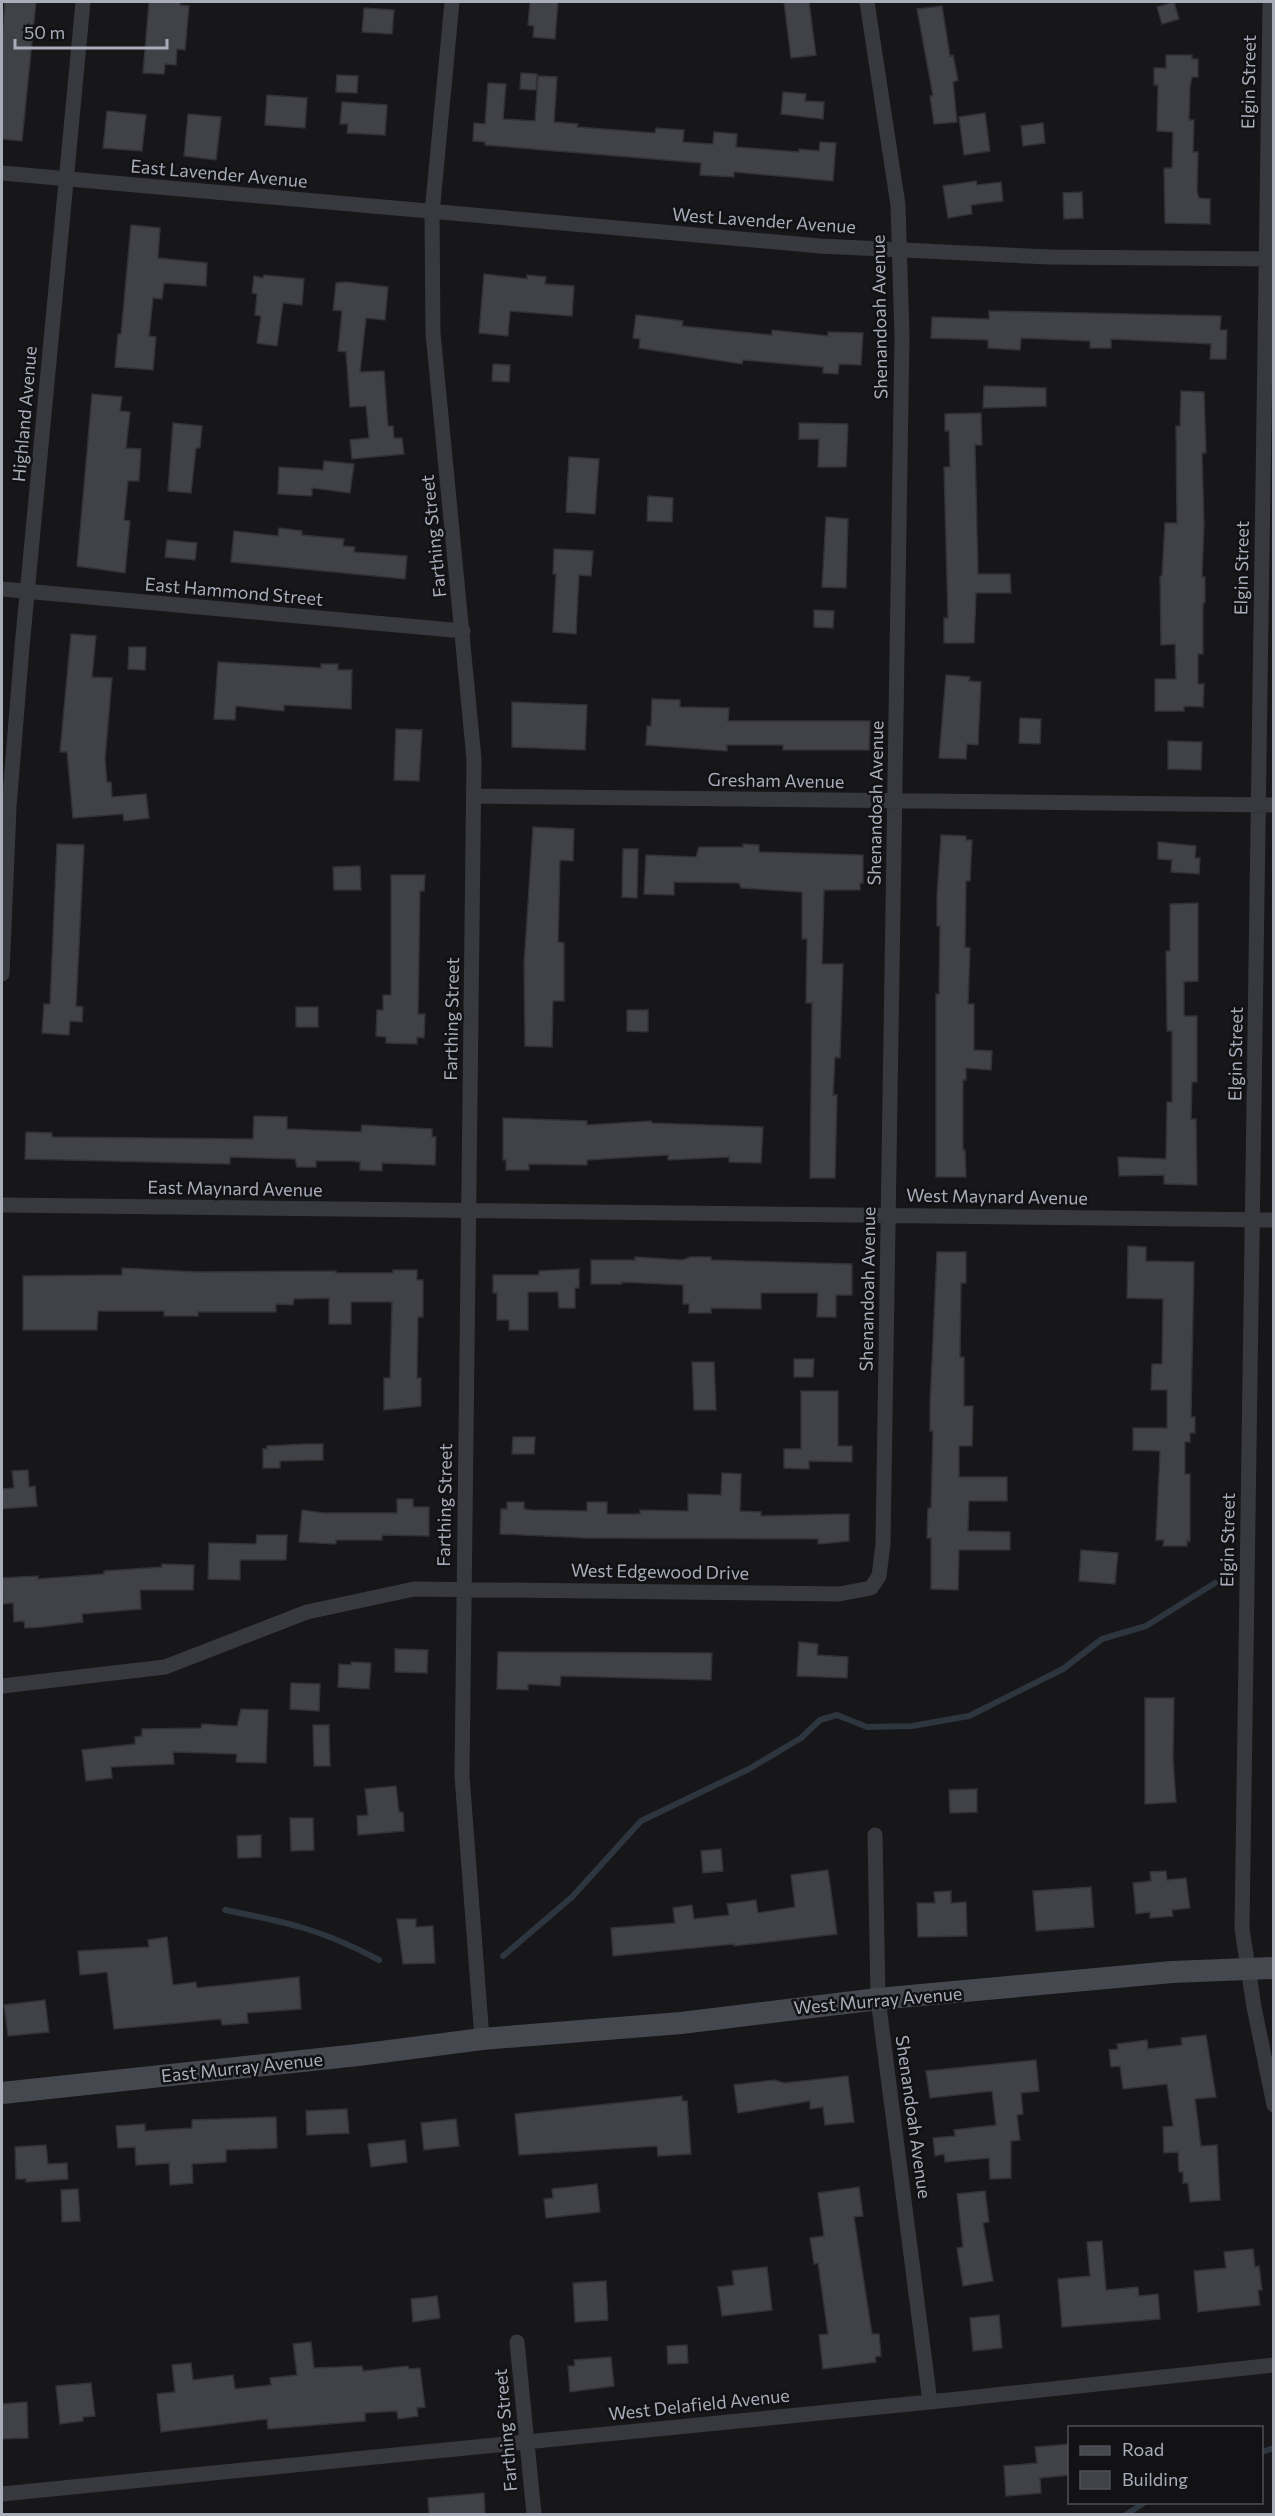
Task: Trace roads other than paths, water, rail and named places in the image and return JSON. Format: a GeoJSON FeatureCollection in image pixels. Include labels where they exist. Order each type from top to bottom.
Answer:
{"type":"FeatureCollection","features":[{"type":"Feature","properties":{"kind":"street","name":"Highland Avenue"},"geometry":{"type":"LineString","coordinates":[[2,974],[9,807],[27,591],[83,2]]}},
{"type":"Feature","properties":{"kind":"street","name":"Farthing Street"},"geometry":{"type":"LineString","coordinates":[[452,2],[432,213],[433,333],[474,759],[462,1776],[482,2039]]}},
{"type":"Feature","properties":{"kind":"street","name":"Shenandoah Avenue"},"geometry":{"type":"LineString","coordinates":[[856,1593],[871,1588],[879,1576],[883,1544],[902,336],[898,205],[867,2]]}},
{"type":"Feature","properties":{"kind":"street","name":"Elgin Street"},"geometry":{"type":"LineString","coordinates":[[1270,2],[1268,538],[1257,805],[1242,1929],[1247,1967],[1274,2105]]}},
{"type":"Feature","properties":{"kind":"street","name":"East Lavender Avenue"},"geometry":{"type":"LineString","coordinates":[[2,173],[432,213]]}},
{"type":"Feature","properties":{"kind":"street","name":"West Lavender Avenue"},"geometry":{"type":"LineString","coordinates":[[432,213],[808,245],[1049,257],[1270,259]]}},
{"type":"Feature","properties":{"kind":"street","name":"East Hammond Street"},"geometry":{"type":"LineString","coordinates":[[2,589],[463,632]]}},
{"type":"Feature","properties":{"kind":"street","name":"Gresham Avenue"},"geometry":{"type":"LineString","coordinates":[[474,796],[1274,806]]}},
{"type":"Feature","properties":{"kind":"street","name":"East Maynard Avenue"},"geometry":{"type":"LineString","coordinates":[[2,1205],[469,1211]]}},
{"type":"Feature","properties":{"kind":"street","name":"West Maynard Avenue"},"geometry":{"type":"LineString","coordinates":[[469,1211],[1274,1220]]}},
{"type":"Feature","properties":{"kind":"street","name":"West Edgewood Drive"},"geometry":{"type":"LineString","coordinates":[[2,1686],[165,1667],[307,1612],[414,1589],[856,1593]]}},
{"type":"Feature","properties":{"kind":"street","name":"Shenandoah Avenue"},"geometry":{"type":"LineString","coordinates":[[875,1835],[878,1999],[930,2402]]}},
{"type":"Feature","properties":{"kind":"street","name":"West Murray Avenue"},"geometry":{"type":"LineString","coordinates":[[482,2039],[681,2023],[878,1999],[1247,1967],[1274,1968]]}},
{"type":"Feature","properties":{"kind":"street","name":"East Murray Avenue"},"geometry":{"type":"LineString","coordinates":[[2,2093],[358,2055],[482,2039]]}},
{"type":"Feature","properties":{"kind":"street","name":"Farthing Street"},"geometry":{"type":"LineString","coordinates":[[517,2342],[534,2514]]}},
{"type":"Feature","properties":{"kind":"street","name":"West Delafield Avenue"},"geometry":{"type":"LineString","coordinates":[[2,2494],[930,2402],[1274,2365]]}},
{"type":"Feature","properties":{"kind":"waterway"},"geometry":{"type":"LineString","coordinates":[[503,1956],[572,1897],[641,1821],[749,1769],[801,1738],[820,1720],[837,1715],[867,1727],[912,1726],[969,1716],[1063,1669],[1102,1639],[1146,1626],[1215,1583]]}},
{"type":"Feature","properties":{"kind":"waterway"},"geometry":{"type":"LineString","coordinates":[[225,1910],[304,1928],[340,1941],[379,1960]]}},
{"type":"Feature","properties":{"kind":"waterway"},"geometry":{"type":"LineString","coordinates":[[1263,2452],[1274,2448]]}},
{"type":"Feature","properties":{"kind":"waterway"},"geometry":{"type":"LineString","coordinates":[[1127,2514],[1142,2504]]}}]}
